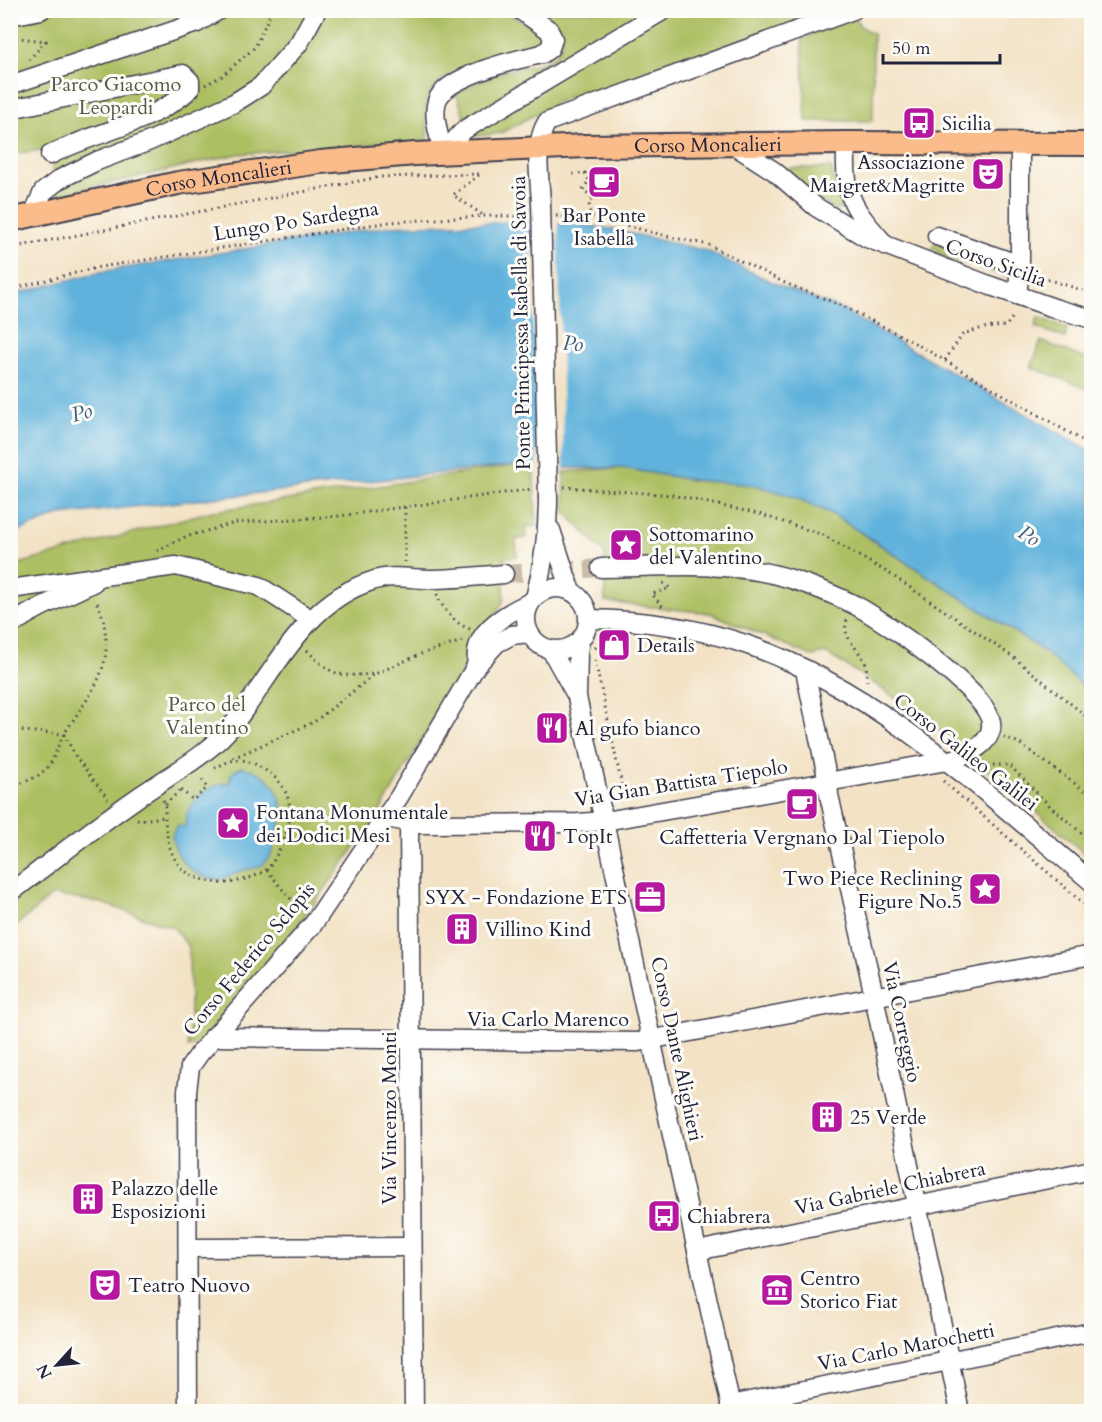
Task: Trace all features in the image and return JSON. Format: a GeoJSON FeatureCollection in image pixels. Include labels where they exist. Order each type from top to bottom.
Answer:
{"type":"FeatureCollection","features":[{"type":"Feature","properties":{"kind":"main road","name":"Corso Moncalieri"},"geometry":{"type":"LineString","coordinates":[[10,220],[178,183],[320,162],[443,153],[539,147],[846,143],[1092,144]]}},
{"type":"Feature","properties":{"kind":"street"},"geometry":{"type":"LineString","coordinates":[[10,16],[41,10]]}},
{"type":"Feature","properties":{"kind":"street"},"geometry":{"type":"LineString","coordinates":[[10,85],[197,23],[219,10]]}},
{"type":"Feature","properties":{"kind":"street"},"geometry":{"type":"LineString","coordinates":[[33,214],[43,192],[60,179],[96,161],[150,141],[213,112],[261,86],[299,43],[317,10]]}},
{"type":"Feature","properties":{"kind":"street"},"geometry":{"type":"LineString","coordinates":[[443,153],[436,114],[436,103],[440,94],[479,71],[542,54],[550,48],[553,39],[549,30],[520,10]]}},
{"type":"Feature","properties":{"kind":"street"},"geometry":{"type":"LineString","coordinates":[[443,153],[464,130],[664,10]]}},
{"type":"Feature","properties":{"kind":"street"},"geometry":{"type":"LineString","coordinates":[[539,147],[540,133],[547,122],[853,10]]}},
{"type":"Feature","properties":{"kind":"street"},"geometry":{"type":"LineString","coordinates":[[10,109],[124,88],[176,75],[183,75],[190,81],[190,89],[182,97],[137,121],[108,133],[70,144],[50,154]]}},
{"type":"Feature","properties":{"kind":"street","name":"Corso Sicilia"},"geometry":{"type":"LineString","coordinates":[[846,143],[848,190],[851,202],[861,218],[885,245]]}},
{"type":"Feature","properties":{"kind":"street"},"geometry":{"type":"LineString","coordinates":[[1017,295],[1020,267],[1020,145]]}},
{"type":"Feature","properties":{"kind":"street","name":"Corso Sicilia"},"geometry":{"type":"LineString","coordinates":[[735,146],[774,171],[816,207],[867,238],[1017,295],[1092,319]]}},
{"type":"Feature","properties":{"kind":"street","name":"Ponte Principessa Isabella di Savoia"},"geometry":{"type":"LineString","coordinates":[[539,147],[537,209],[546,492]]}},
{"type":"Feature","properties":{"kind":"street"},"geometry":{"type":"LineString","coordinates":[[937,236],[1020,267]]}},
{"type":"Feature","properties":{"kind":"street"},"geometry":{"type":"LineString","coordinates":[[484,635],[493,625],[533,598],[549,589],[560,588],[571,591],[580,598],[586,608],[589,619],[585,634],[580,641],[567,649],[551,650],[538,644],[529,633],[526,623],[526,612],[533,598],[543,568],[548,523],[546,492]]}},
{"type":"Feature","properties":{"kind":"street"},"geometry":{"type":"LineString","coordinates":[[548,523],[571,591]]}},
{"type":"Feature","properties":{"kind":"street"},"geometry":{"type":"LineString","coordinates":[[10,589],[176,566],[259,586],[310,619]]}},
{"type":"Feature","properties":{"kind":"street"},"geometry":{"type":"LineString","coordinates":[[601,568],[725,567],[755,570],[819,589],[854,605],[911,641],[982,703],[990,719],[990,732]]}},
{"type":"Feature","properties":{"kind":"street"},"geometry":{"type":"LineString","coordinates":[[10,893],[118,811],[208,750],[234,724],[310,619],[340,596],[373,580],[504,574]]}},
{"type":"Feature","properties":{"kind":"street"},"geometry":{"type":"LineString","coordinates":[[10,626],[23,616],[106,576]]}},
{"type":"Feature","properties":{"kind":"street","name":"Corso Galileo Galilei"},"geometry":{"type":"LineString","coordinates":[[589,619],[641,622],[708,633],[746,644],[805,670],[870,708],[947,761],[1092,882]]}},
{"type":"Feature","properties":{"kind":"street","name":"Corso Federico Sclopis"},"geometry":{"type":"LineString","coordinates":[[188,1248],[187,1090],[190,1067],[213,1037],[314,923],[385,818],[476,666],[497,643],[512,635],[529,633]]}},
{"type":"Feature","properties":{"kind":"street","name":"Corso Federico Sclopis"},"geometry":{"type":"LineString","coordinates":[[476,666],[478,645],[484,635]]}},
{"type":"Feature","properties":{"kind":"street","name":"Corso Dante Alighieri"},"geometry":{"type":"LineString","coordinates":[[580,641],[577,697],[731,1408]]}},
{"type":"Feature","properties":{"kind":"street","name":"Corso Dante Alighieri"},"geometry":{"type":"LineString","coordinates":[[551,650],[577,697]]}},
{"type":"Feature","properties":{"kind":"street"},"geometry":{"type":"LineString","coordinates":[[805,670],[828,782]]}},
{"type":"Feature","properties":{"kind":"street","name":"Via Gian Battista Tiepolo"},"geometry":{"type":"LineString","coordinates":[[385,818],[409,823],[604,821],[947,761],[967,756],[985,741],[990,732]]}},
{"type":"Feature","properties":{"kind":"street","name":"Via Correggio"},"geometry":{"type":"LineString","coordinates":[[828,782],[960,1412]]}},
{"type":"Feature","properties":{"kind":"street","name":"Via Vincenzo Monti"},"geometry":{"type":"LineString","coordinates":[[409,823],[414,1412]]}},
{"type":"Feature","properties":{"kind":"street","name":"Via Carlo Marenco"},"geometry":{"type":"LineString","coordinates":[[213,1037],[626,1043],[652,1040],[1092,955]]}},
{"type":"Feature","properties":{"kind":"street","name":"Via Gabriele Chiabrera"},"geometry":{"type":"LineString","coordinates":[[697,1251],[1092,1170]]}},
{"type":"Feature","properties":{"kind":"street"},"geometry":{"type":"LineString","coordinates":[[188,1412],[188,1248],[412,1248]]}},
{"type":"Feature","properties":{"kind":"street","name":"Via Carlo Marochetti"},"geometry":{"type":"LineString","coordinates":[[731,1408],[1092,1332]]}},
{"type":"Feature","properties":{"kind":"path"},"geometry":{"type":"LineString","coordinates":[[182,97],[222,76],[255,47],[272,10]]}},
{"type":"Feature","properties":{"kind":"path"},"geometry":{"type":"LineString","coordinates":[[10,37],[46,41],[44,46],[24,65]]}},
{"type":"Feature","properties":{"kind":"path"},"geometry":{"type":"LineString","coordinates":[[573,174],[585,173],[589,180],[583,190],[594,198],[589,203],[590,216]]}},
{"type":"Feature","properties":{"kind":"path"},"geometry":{"type":"LineString","coordinates":[[10,248],[380,177],[480,174],[453,195],[485,216]]}},
{"type":"Feature","properties":{"kind":"path","name":"Lungo Po Sardegna"},"geometry":{"type":"LineString","coordinates":[[10,289],[100,267],[242,244],[390,222],[485,216],[537,209]]}},
{"type":"Feature","properties":{"kind":"path"},"geometry":{"type":"LineString","coordinates":[[555,216],[590,216],[709,245],[785,283],[843,306],[945,360],[1092,446]]}},
{"type":"Feature","properties":{"kind":"path"},"geometry":{"type":"LineString","coordinates":[[1020,267],[1051,282],[1092,293]]}},
{"type":"Feature","properties":{"kind":"path"},"geometry":{"type":"LineString","coordinates":[[945,360],[963,334],[983,328],[1006,326],[1012,318]]}},
{"type":"Feature","properties":{"kind":"path"},"geometry":{"type":"LineString","coordinates":[[156,551],[185,537],[235,524],[339,516],[546,492],[672,495],[759,514],[823,535],[890,574],[1013,657],[1092,721]]}},
{"type":"Feature","properties":{"kind":"path"},"geometry":{"type":"LineString","coordinates":[[405,507],[405,577]]}},
{"type":"Feature","properties":{"kind":"path"},"geometry":{"type":"LineString","coordinates":[[431,579],[441,606],[463,627],[484,635]]}},
{"type":"Feature","properties":{"kind":"path"},"geometry":{"type":"LineString","coordinates":[[658,580],[670,588],[652,594],[668,614]]}},
{"type":"Feature","properties":{"kind":"path"},"geometry":{"type":"LineString","coordinates":[[10,787],[31,780],[49,765],[64,734],[105,668],[108,646],[99,606],[86,586]]}},
{"type":"Feature","properties":{"kind":"path"},"geometry":{"type":"LineString","coordinates":[[850,615],[845,628],[866,664],[867,681]]}},
{"type":"Feature","properties":{"kind":"path"},"geometry":{"type":"LineString","coordinates":[[615,632],[593,650],[629,817]]}},
{"type":"Feature","properties":{"kind":"path"},"geometry":{"type":"LineString","coordinates":[[230,759],[314,722],[375,674],[421,654],[484,635]]}},
{"type":"Feature","properties":{"kind":"path"},"geometry":{"type":"LineString","coordinates":[[307,650],[323,668],[347,676],[375,674]]}},
{"type":"Feature","properties":{"kind":"path"},"geometry":{"type":"LineString","coordinates":[[10,730],[64,734]]}},
{"type":"Feature","properties":{"kind":"path"},"geometry":{"type":"LineString","coordinates":[[990,732],[1019,743],[1092,796]]}},
{"type":"Feature","properties":{"kind":"path"},"geometry":{"type":"LineString","coordinates":[[64,734],[76,757],[118,811],[141,820],[165,817]]}},
{"type":"Feature","properties":{"kind":"path"},"geometry":{"type":"LineString","coordinates":[[161,795],[165,804],[168,844],[177,863],[192,875],[207,881],[226,883],[267,870],[285,838],[291,808],[279,780],[249,761],[224,757]]}},
{"type":"Feature","properties":{"kind":"path"},"geometry":{"type":"LineString","coordinates":[[987,765],[1009,765],[1050,806],[1092,842]]}},
{"type":"Feature","properties":{"kind":"path"},"geometry":{"type":"LineString","coordinates":[[181,790],[193,800],[207,788],[200,776]]}},
{"type":"Feature","properties":{"kind":"path"},"geometry":{"type":"LineString","coordinates":[[941,780],[1092,911]]}},
{"type":"Feature","properties":{"kind":"path"},"geometry":{"type":"LineString","coordinates":[[267,870],[314,923]]}},
{"type":"Feature","properties":{"kind":"green space","name":"Parco Giacomo Leopardi"},"geometry":{"type":"Polygon","coordinates":[[[11,11],[501,11],[531,26],[544,39],[536,46],[494,56],[477,63],[436,86],[429,95],[426,105],[428,141],[238,154],[57,195],[49,149],[11,154],[11,11]]]}},
{"type":"Feature","properties":{"kind":"green space"},"geometry":{"type":"Polygon","coordinates":[[[536,11],[832,11],[584,100],[578,101],[567,97],[501,133],[478,136],[464,116],[455,94],[492,76],[538,64],[554,56],[560,46],[560,29],[554,22],[536,11]]]}},
{"type":"Feature","properties":{"kind":"green space"},"geometry":{"type":"Polygon","coordinates":[[[855,18],[861,27],[873,34],[873,121],[806,121],[802,38],[855,18]]]}},
{"type":"Feature","properties":{"kind":"green space"},"geometry":{"type":"Polygon","coordinates":[[[788,168],[831,168],[841,204],[840,209],[834,210],[784,171],[788,168]]]}},
{"type":"Feature","properties":{"kind":"green space"},"geometry":{"type":"Polygon","coordinates":[[[937,241],[1006,268],[1011,274],[1009,277],[939,255],[937,250],[932,249],[937,241]]]}},
{"type":"Feature","properties":{"kind":"green space"},"geometry":{"type":"Polygon","coordinates":[[[1038,317],[1067,328],[1065,338],[1035,327],[1038,317]]]}},
{"type":"Feature","properties":{"kind":"green space"},"geometry":{"type":"Polygon","coordinates":[[[1041,341],[1091,361],[1091,380],[1088,389],[1031,367],[1041,341]]]}},
{"type":"Feature","properties":{"kind":"green space","name":"Parco del Valentino"},"geometry":{"type":"Polygon","coordinates":[[[524,464],[533,465],[537,526],[525,527],[526,538],[516,539],[517,556],[504,558],[504,600],[376,818],[282,948],[203,1044],[188,1047],[189,947],[174,928],[102,903],[53,895],[11,930],[11,566],[208,512],[524,464]]]}},
{"type":"Feature","properties":{"kind":"green space"},"geometry":{"type":"Polygon","coordinates":[[[622,468],[693,480],[755,485],[795,497],[834,515],[1042,650],[1091,693],[1091,859],[930,724],[861,675],[825,653],[812,656],[710,613],[605,602],[605,554],[565,512],[564,472],[622,468]]]}},
{"type":"Feature","properties":{"kind":"water","name":"Po"},"geometry":{"type":"Polygon","coordinates":[[[513,222],[574,224],[611,229],[707,251],[783,287],[842,310],[1091,451],[1091,693],[1042,650],[834,515],[795,497],[755,485],[693,480],[622,468],[564,468],[524,464],[60,515],[11,534],[11,295],[100,272],[390,226],[513,222]]]}},
{"type":"Feature","properties":{"kind":"water","name":"Fontana Monumentale dei Dodici Mesi"},"geometry":{"type":"Polygon","coordinates":[[[242,767],[264,776],[278,793],[282,814],[273,849],[266,861],[258,867],[222,879],[201,876],[182,860],[172,836],[177,826],[186,826],[189,811],[199,796],[222,783],[230,783],[232,773],[242,767]]]}},
{"type":"Feature","properties":{"kind":"pier"},"geometry":{"type":"Polygon","coordinates":[[[530,220],[558,220],[564,471],[537,468],[530,220]]]}},
{"type":"Feature","properties":{"kind":"tunnel"},"geometry":{"type":"LineString","coordinates":[[504,574],[601,568]]}},
{"type":"Feature","properties":{"kind":"place","name":"Sicilia"},"geometry":{"type":"Point","coordinates":[919,123]}},
{"type":"Feature","properties":{"kind":"place","name":"Associazione Maigret&Magritte"},"geometry":{"type":"Point","coordinates":[988,174]}},
{"type":"Feature","properties":{"kind":"place","name":"Bar Ponte Isabella"},"geometry":{"type":"Point","coordinates":[604,182]}},
{"type":"Feature","properties":{"kind":"place","name":"Sottomarino del Valentino"},"geometry":{"type":"Point","coordinates":[626,545]}},
{"type":"Feature","properties":{"kind":"place","name":"Details"},"geometry":{"type":"Point","coordinates":[614,645]}},
{"type":"Feature","properties":{"kind":"place","name":"Al gufo bianco"},"geometry":{"type":"Point","coordinates":[552,728]}},
{"type":"Feature","properties":{"kind":"place","name":"Caffetteria Vergnano Dal Tiepolo"},"geometry":{"type":"Point","coordinates":[802,804]}},
{"type":"Feature","properties":{"kind":"place","name":"Fontana Monumentale dei Dodici Mesi"},"geometry":{"type":"Point","coordinates":[233,823]}},
{"type":"Feature","properties":{"kind":"place","name":"TopIt"},"geometry":{"type":"Point","coordinates":[540,836]}},
{"type":"Feature","properties":{"kind":"place","name":"Two Piece Reclining Figure No.5"},"geometry":{"type":"Point","coordinates":[985,889]}},
{"type":"Feature","properties":{"kind":"place","name":"SYX - Fondazione ETS"},"geometry":{"type":"Point","coordinates":[650,897]}},
{"type":"Feature","properties":{"kind":"place","name":"Villino Kind"},"geometry":{"type":"Point","coordinates":[462,929]}},
{"type":"Feature","properties":{"kind":"place","name":"25 Verde"},"geometry":{"type":"Point","coordinates":[827,1117]}},
{"type":"Feature","properties":{"kind":"place","name":"Palazzo delle Esposizioni"},"geometry":{"type":"Point","coordinates":[88,1199]}},
{"type":"Feature","properties":{"kind":"place","name":"Chiabrera"},"geometry":{"type":"Point","coordinates":[664,1216]}},
{"type":"Feature","properties":{"kind":"place","name":"Teatro Nuovo"},"geometry":{"type":"Point","coordinates":[105,1285]}},
{"type":"Feature","properties":{"kind":"place","name":"Centro Storico Fiat"},"geometry":{"type":"Point","coordinates":[777,1290]}}]}
